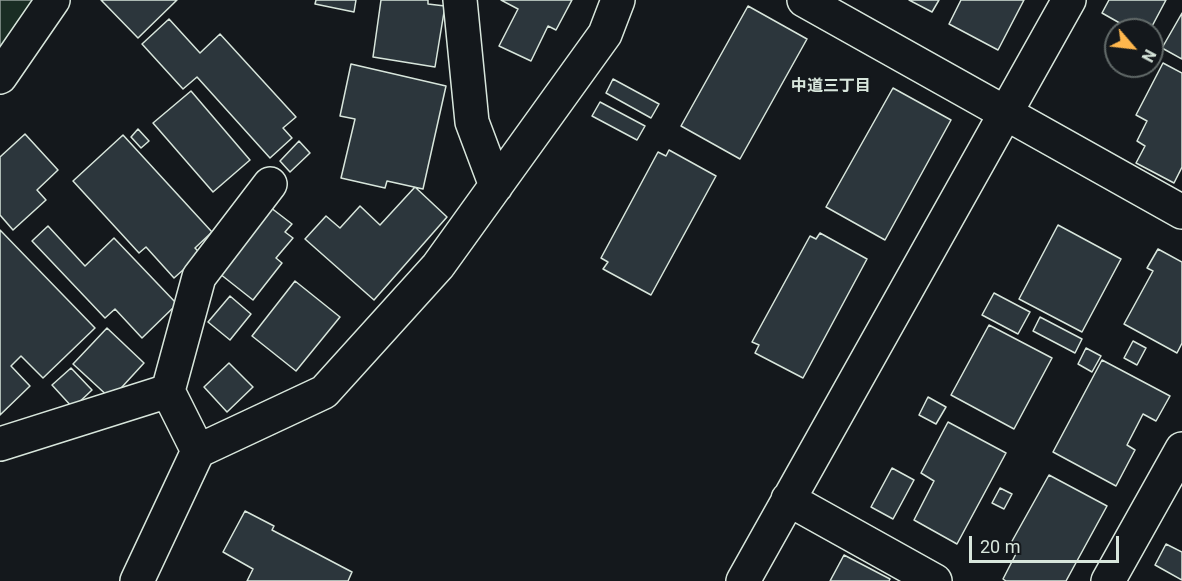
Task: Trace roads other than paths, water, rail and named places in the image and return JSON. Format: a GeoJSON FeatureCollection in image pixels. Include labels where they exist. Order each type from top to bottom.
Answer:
{"type":"FeatureCollection","features":[{"type":"Feature","properties":{"kind":"street"},"geometry":{"type":"LineString","coordinates":[[0,76],[54,0]]}},
{"type":"Feature","properties":{"kind":"street"},"geometry":{"type":"LineString","coordinates":[[460,0],[472,122],[496,186]]}},
{"type":"Feature","properties":{"kind":"street"},"geometry":{"type":"LineString","coordinates":[[137,581],[198,451],[324,392],[438,266],[605,34],[618,0]]}},
{"type":"Feature","properties":{"kind":"street"},"geometry":{"type":"LineString","coordinates":[[804,0],[1182,212]]}},
{"type":"Feature","properties":{"kind":"street"},"geometry":{"type":"LineString","coordinates":[[743,581],[1069,0]]}},
{"type":"Feature","properties":{"kind":"street"},"geometry":{"type":"LineString","coordinates":[[198,451],[168,391],[199,277],[270,184]]}},
{"type":"Feature","properties":{"kind":"street"},"geometry":{"type":"LineString","coordinates":[[0,444],[168,391]]}},
{"type":"Feature","properties":{"kind":"street"},"geometry":{"type":"LineString","coordinates":[[1108,581],[1182,449]]}},
{"type":"Feature","properties":{"kind":"street"},"geometry":{"type":"LineString","coordinates":[[788,499],[935,581]]}},
{"type":"Feature","properties":{"kind":"district","name":"中道三丁目"},"geometry":{"type":"Point","coordinates":[831,87]}}]}
